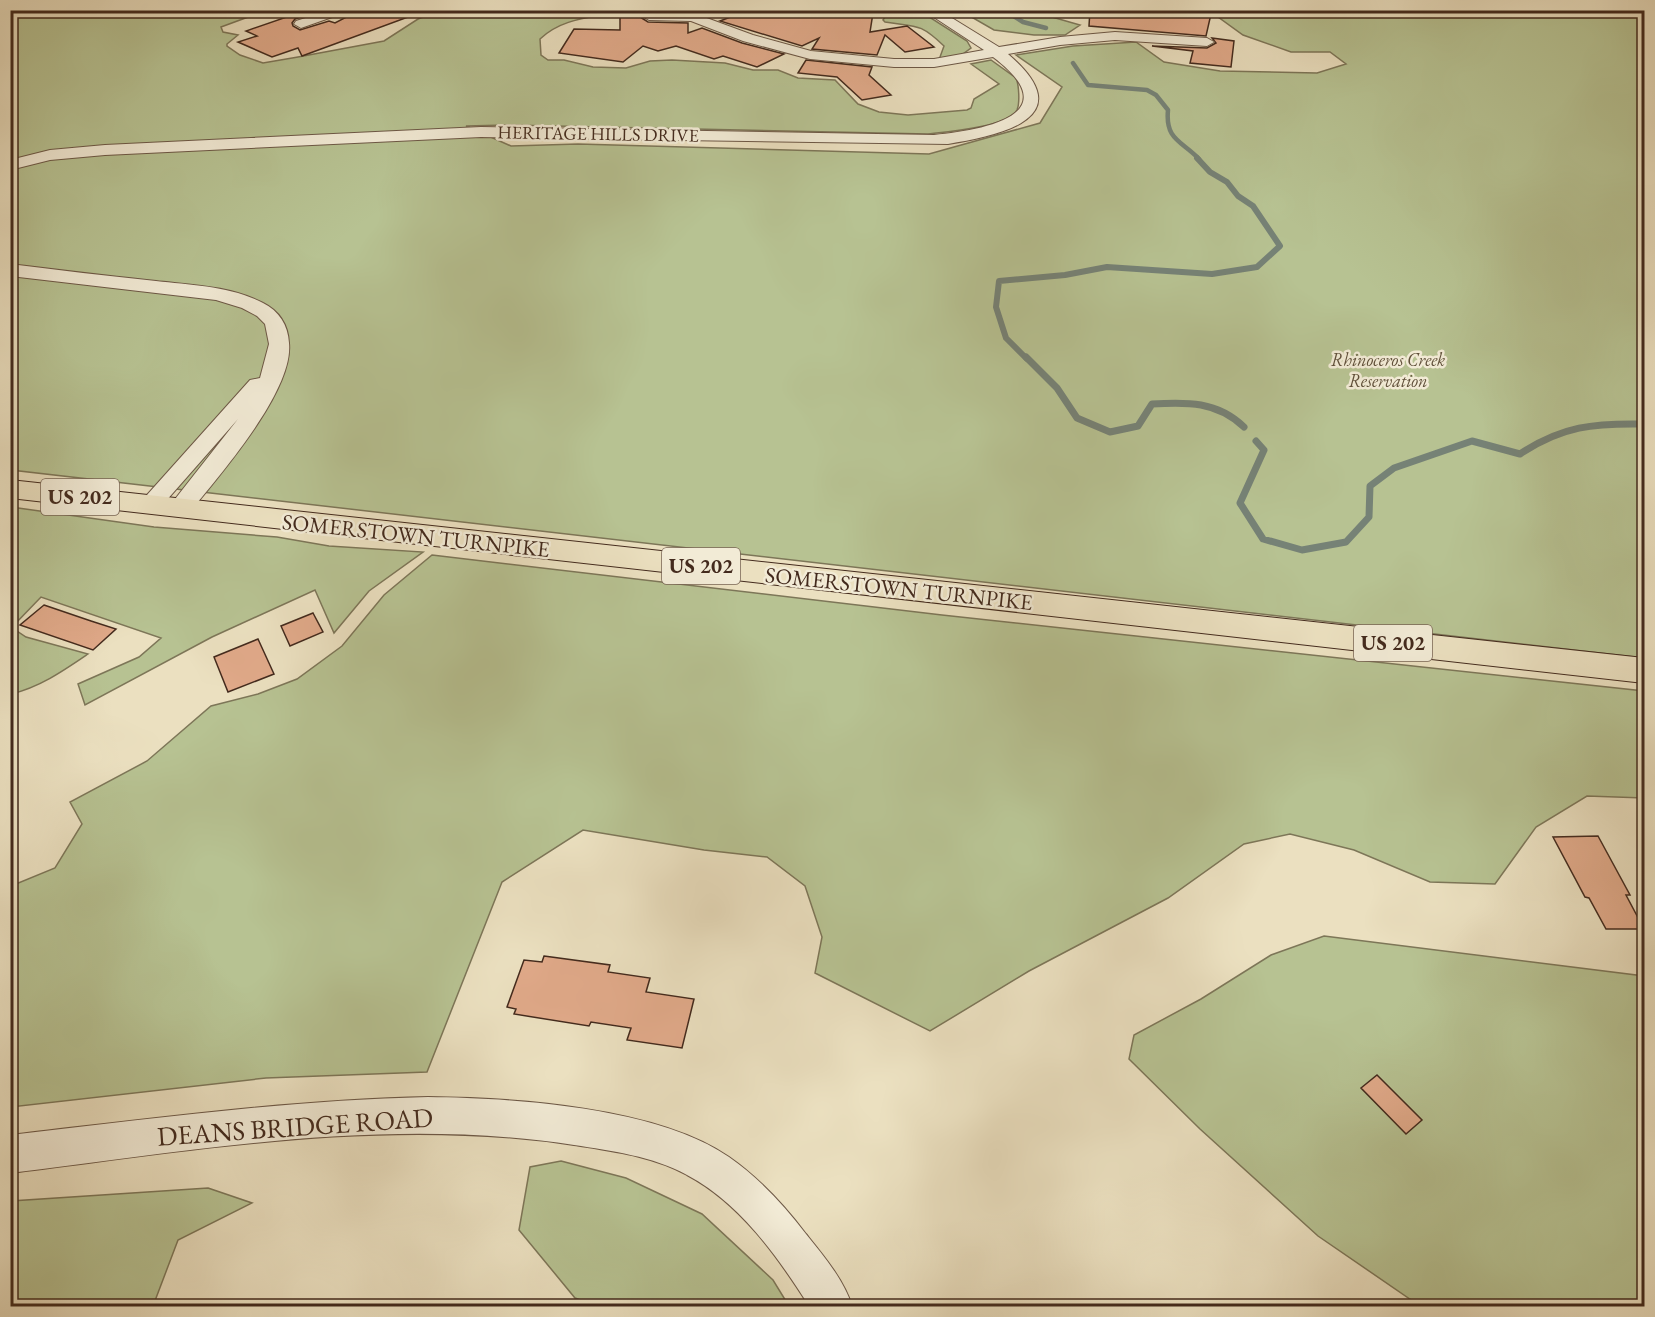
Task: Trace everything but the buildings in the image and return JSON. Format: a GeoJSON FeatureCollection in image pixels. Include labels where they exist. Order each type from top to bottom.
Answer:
{"type":"FeatureCollection","features":[{"type":"Feature","properties":{"kind":"main road","name":"SOMERSTOWN TURNPIKE"},"geometry":{"type":"LineString","coordinates":[[10,489],[1644,671]]}},
{"type":"Feature","properties":{"kind":"street"},"geometry":{"type":"LineString","coordinates":[[301,24],[346,10]]}},
{"type":"Feature","properties":{"kind":"street","name":"HERITAGE HILLS DRIVE"},"geometry":{"type":"LineString","coordinates":[[10,165],[50,155],[105,150],[481,132],[898,140],[959,138],[978,135],[1005,126],[1024,114],[1032,105],[1033,95],[1022,75],[992,51],[929,10]]}},
{"type":"Feature","properties":{"kind":"street"},"geometry":{"type":"LineString","coordinates":[[649,16],[696,15],[759,46],[810,55],[927,58],[1115,36],[1207,42]]}},
{"type":"Feature","properties":{"kind":"street"},"geometry":{"type":"LineString","coordinates":[[10,270],[181,289],[242,301],[262,310],[275,324],[280,340],[277,360],[267,388],[245,427],[165,507]]}},
{"type":"Feature","properties":{"kind":"street","name":"DEANS BRIDGE ROAD"},"geometry":{"type":"LineString","coordinates":[[10,1154],[361,1117],[490,1116],[614,1134],[667,1147],[714,1169],[761,1210],[801,1257],[832,1306]]}},
{"type":"Feature","properties":{"kind":"green space","name":"Rhinoceros Creek Reservation"},"geometry":{"type":"Polygon","coordinates":[[[10,11],[295,11],[259,13],[221,27],[223,32],[238,35],[227,46],[240,55],[263,63],[384,41],[418,19],[439,11],[622,11],[579,19],[558,26],[540,39],[541,55],[548,60],[564,60],[593,67],[626,68],[650,61],[672,60],[725,63],[753,70],[778,70],[798,78],[835,80],[858,104],[879,112],[908,115],[967,110],[971,108],[974,99],[999,84],[971,64],[991,60],[1016,78],[1019,103],[1017,110],[1011,116],[1002,121],[976,128],[928,134],[466,126],[511,146],[578,144],[929,154],[1040,123],[1062,87],[1016,55],[1073,46],[1136,42],[1164,62],[1220,71],[1317,73],[1346,64],[1330,52],[1291,52],[1243,35],[1211,12],[1203,11],[1644,11],[1644,658],[11,470],[10,11]]]}},
{"type":"Feature","properties":{"kind":"green space"},"geometry":{"type":"Polygon","coordinates":[[[889,11],[920,11],[967,41],[971,48],[960,56],[942,59],[940,57],[944,46],[936,38],[923,29],[911,25],[885,22],[883,20],[889,11]]]}},
{"type":"Feature","properties":{"kind":"green space"},"geometry":{"type":"Polygon","coordinates":[[[961,11],[1036,11],[1080,25],[1065,35],[1034,35],[994,30],[961,11]]]}},
{"type":"Feature","properties":{"kind":"green space"},"geometry":{"type":"Polygon","coordinates":[[[11,507],[154,527],[277,537],[329,546],[423,552],[369,591],[334,633],[315,590],[212,637],[85,705],[78,684],[139,657],[161,638],[41,597],[15,624],[17,631],[26,637],[88,654],[42,683],[11,694],[11,507]]]}},
{"type":"Feature","properties":{"kind":"green space"},"geometry":{"type":"Polygon","coordinates":[[[432,555],[942,615],[1644,691],[1644,798],[1587,796],[1536,827],[1495,884],[1430,882],[1354,850],[1290,834],[1244,844],[1168,898],[1029,971],[930,1031],[815,973],[822,937],[805,886],[767,857],[704,850],[583,830],[502,882],[427,1072],[266,1078],[11,1107],[11,886],[55,868],[82,824],[70,802],[147,761],[211,706],[258,694],[297,679],[342,646],[384,595],[432,555]]]}},
{"type":"Feature","properties":{"kind":"green space"},"geometry":{"type":"Polygon","coordinates":[[[1324,936],[1644,976],[1644,1306],[1420,1306],[1318,1236],[1200,1129],[1129,1059],[1134,1035],[1201,999],[1271,955],[1324,936]]]}},
{"type":"Feature","properties":{"kind":"green space"},"geometry":{"type":"Polygon","coordinates":[[[561,1161],[626,1178],[702,1214],[773,1280],[789,1306],[598,1306],[575,1298],[519,1230],[530,1167],[561,1161]]]}},
{"type":"Feature","properties":{"kind":"green space"},"geometry":{"type":"Polygon","coordinates":[[[208,1188],[252,1203],[178,1240],[153,1306],[11,1306],[11,1201],[208,1188]]]}},
{"type":"Feature","properties":{"kind":"waterway"},"geometry":{"type":"LineString","coordinates":[[1004,10],[1023,22],[1046,28]]}},
{"type":"Feature","properties":{"kind":"waterway"},"geometry":{"type":"LineString","coordinates":[[1073,63],[1088,85],[1147,90],[1156,95],[1168,110],[1169,128],[1172,134],[1199,159]]}},
{"type":"Feature","properties":{"kind":"waterway"},"geometry":{"type":"LineString","coordinates":[[1027,359],[1006,338],[996,307],[999,281],[1065,275],[1107,267],[1212,274],[1257,267],[1280,246],[1253,206],[1238,196],[1227,182],[1210,172],[1197,158]]}},
{"type":"Feature","properties":{"kind":"waterway"},"geometry":{"type":"LineString","coordinates":[[1026,357],[1057,388],[1077,418],[1110,432],[1138,426],[1152,404],[1165,403],[1201,405],[1212,408],[1234,418],[1244,427]]}},
{"type":"Feature","properties":{"kind":"waterway"},"geometry":{"type":"LineString","coordinates":[[1256,441],[1264,450],[1240,503],[1263,539],[1302,550],[1346,542],[1369,517],[1370,486],[1394,468],[1472,441],[1520,454],[1550,437],[1579,428],[1609,424],[1644,424]]}}]}
